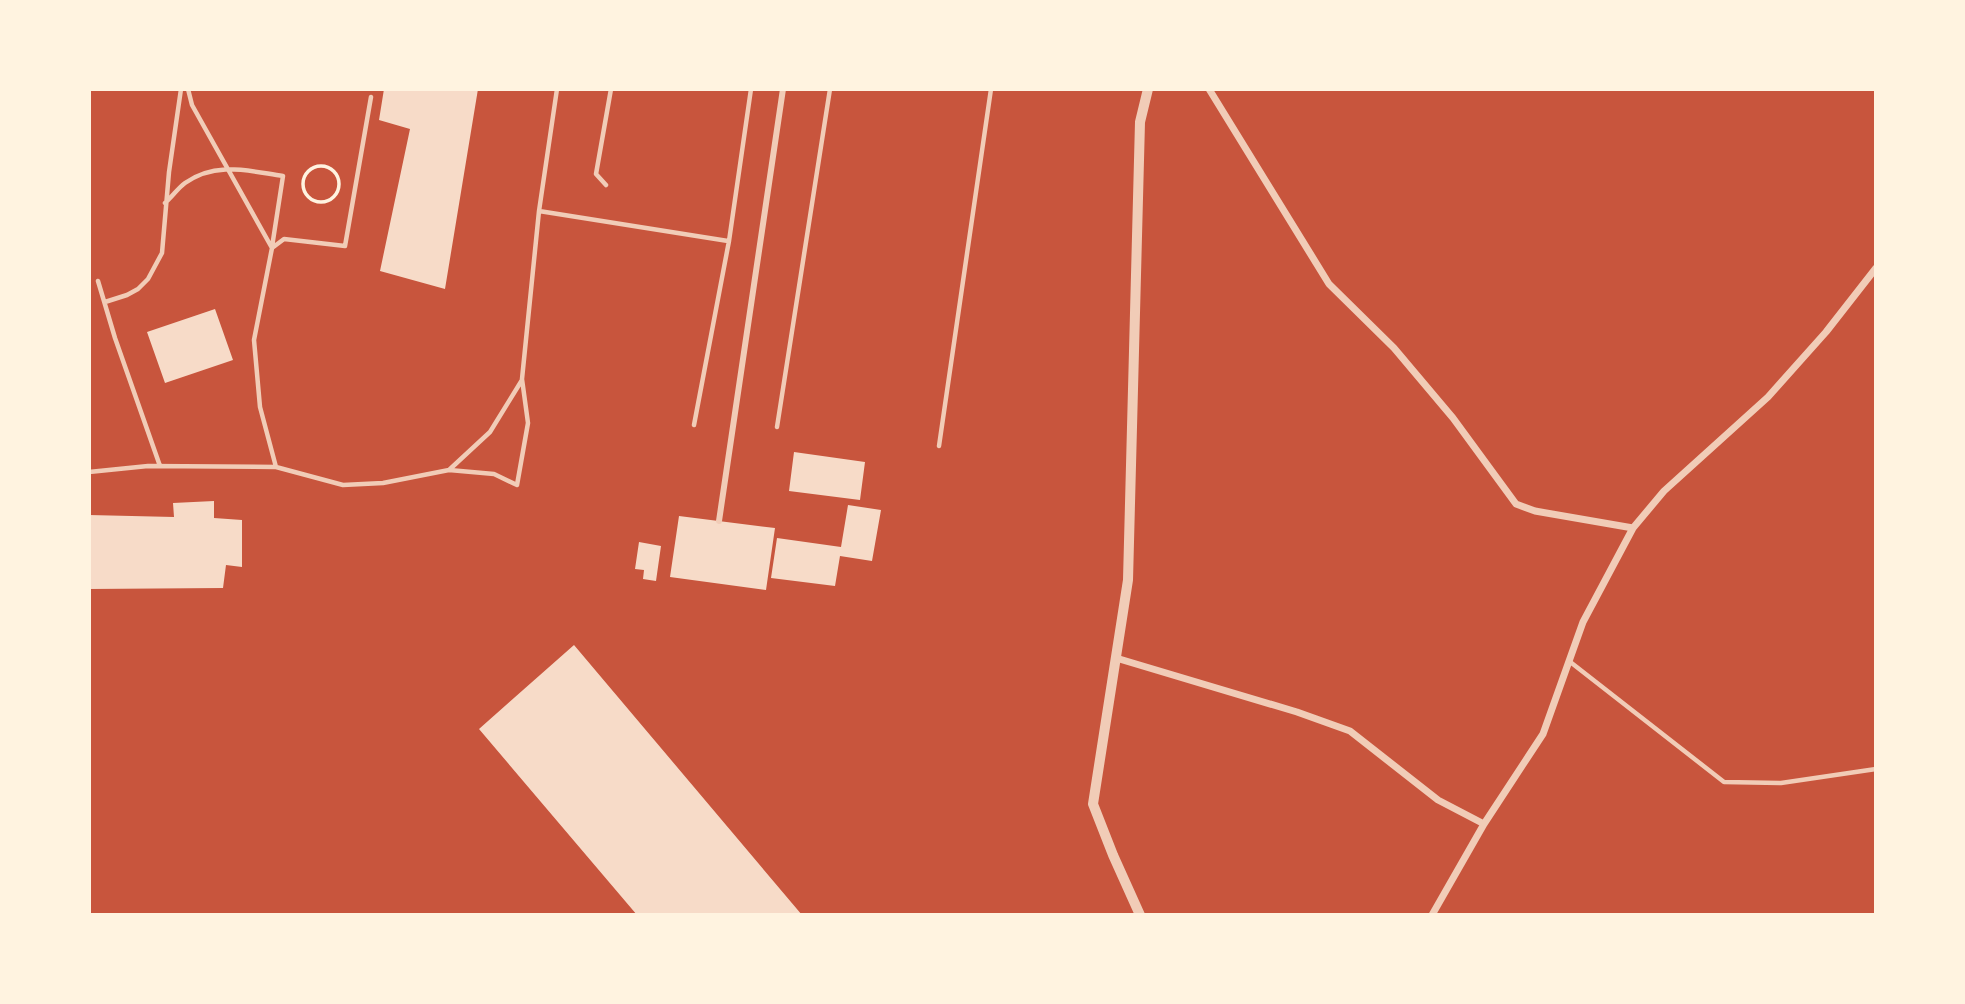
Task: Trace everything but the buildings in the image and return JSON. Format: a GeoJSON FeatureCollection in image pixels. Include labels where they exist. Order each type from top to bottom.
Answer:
{"type":"FeatureCollection","features":[{"type":"Feature","properties":{"kind":"street"},"geometry":{"type":"LineString","coordinates":[[719,521],[783,89]]}},
{"type":"Feature","properties":{"kind":"street"},"geometry":{"type":"LineString","coordinates":[[1140,915],[1093,804],[1128,580],[1140,122],[1148,89]]}},
{"type":"Feature","properties":{"kind":"street"},"geometry":{"type":"LineString","coordinates":[[1209,89],[1329,284],[1394,348],[1445,408],[1516,504],[1535,511],[1633,528]]}},
{"type":"Feature","properties":{"kind":"street"},"geometry":{"type":"LineString","coordinates":[[1432,915],[1483,824],[1543,733],[1583,622],[1633,528],[1664,491],[1768,397],[1826,332],[1876,268]]}},
{"type":"Feature","properties":{"kind":"street"},"geometry":{"type":"LineString","coordinates":[[1116,658],[1297,712],[1350,731],[1438,800],[1483,824]]}},
{"type":"Feature","properties":{"kind":"lane"},"geometry":{"type":"LineString","coordinates":[[105,302],[138,289],[148,279],[162,253],[181,89]]}},
{"type":"Feature","properties":{"kind":"lane"},"geometry":{"type":"LineString","coordinates":[[187,89],[192,105],[272,248]]}},
{"type":"Feature","properties":{"kind":"lane"},"geometry":{"type":"LineString","coordinates":[[89,472],[160,466],[276,467],[343,485],[383,484],[449,470],[495,474],[517,485],[528,423],[522,379],[539,211],[557,89]]}},
{"type":"Feature","properties":{"kind":"lane"},"geometry":{"type":"LineString","coordinates":[[606,185],[596,174],[611,89]]}},
{"type":"Feature","properties":{"kind":"lane"},"geometry":{"type":"LineString","coordinates":[[694,425],[729,241],[751,89]]}},
{"type":"Feature","properties":{"kind":"lane"},"geometry":{"type":"LineString","coordinates":[[777,427],[830,89]]}},
{"type":"Feature","properties":{"kind":"lane"},"geometry":{"type":"LineString","coordinates":[[939,446],[991,89]]}},
{"type":"Feature","properties":{"kind":"lane"},"geometry":{"type":"LineString","coordinates":[[272,248],[284,239],[345,246],[371,97]]}},
{"type":"Feature","properties":{"kind":"lane"},"geometry":{"type":"LineString","coordinates":[[166,203],[185,183],[208,172],[229,168],[283,176],[254,340],[260,407],[276,467]]}},
{"type":"Feature","properties":{"kind":"lane"},"geometry":{"type":"LineString","coordinates":[[539,211],[729,241]]}},
{"type":"Feature","properties":{"kind":"lane"},"geometry":{"type":"LineString","coordinates":[[98,281],[160,466]]}},
{"type":"Feature","properties":{"kind":"lane"},"geometry":{"type":"LineString","coordinates":[[449,470],[490,432],[522,379]]}},
{"type":"Feature","properties":{"kind":"lane"},"geometry":{"type":"LineString","coordinates":[[1569,661],[1724,782],[1781,783],[1876,769]]}},
{"type":"Feature","properties":{"kind":"path"},"geometry":{"type":"LineString","coordinates":[[315,167],[332,170],[338,180],[334,196],[324,202],[312,200],[304,192],[303,180],[315,167]]}}]}
